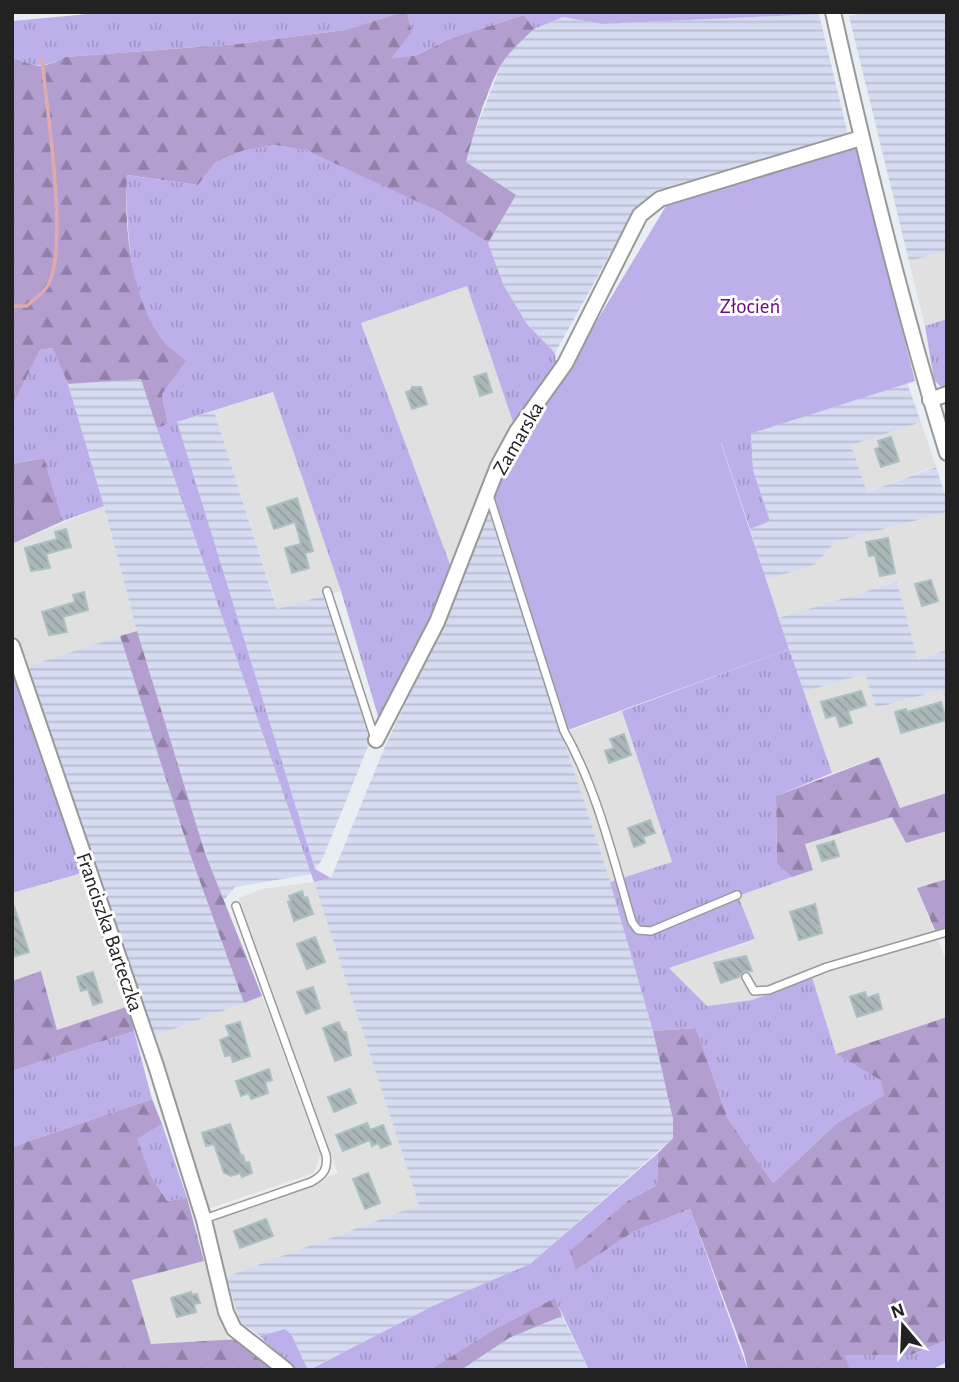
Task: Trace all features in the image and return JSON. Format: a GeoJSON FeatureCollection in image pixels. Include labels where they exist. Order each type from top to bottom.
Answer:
{"type":"FeatureCollection","features":[{"type":"Feature","properties":{"kind":"street"},"geometry":{"type":"LineString","coordinates":[[833,12],[861,138],[930,400],[947,453]]}},
{"type":"Feature","properties":{"kind":"street","name":"Zamarska"},"geometry":{"type":"LineString","coordinates":[[376,740],[437,622],[498,466],[517,431],[565,365],[640,215],[660,199],[861,138]]}},
{"type":"Feature","properties":{"kind":"street"},"geometry":{"type":"LineString","coordinates":[[930,400],[947,394]]}},
{"type":"Feature","properties":{"kind":"street","name":"Franciszka Barteczka"},"geometry":{"type":"LineString","coordinates":[[12,646],[146,1035],[204,1220],[226,1312],[234,1329],[286,1370]]}},
{"type":"Feature","properties":{"kind":"lane"},"geometry":{"type":"LineString","coordinates":[[489,494],[564,731],[577,755],[599,811],[632,922],[638,930],[651,930],[737,895]]}},
{"type":"Feature","properties":{"kind":"lane","name":"Zamarska"},"geometry":{"type":"LineString","coordinates":[[327,591],[376,740]]}},
{"type":"Feature","properties":{"kind":"lane"},"geometry":{"type":"LineString","coordinates":[[204,1220],[311,1182],[322,1176],[327,1165],[326,1155],[236,906]]}},
{"type":"Feature","properties":{"kind":"lane"},"geometry":{"type":"LineString","coordinates":[[746,976],[754,991],[769,990],[827,967],[947,932]]}},
{"type":"Feature","properties":{"kind":"shaded area"},"geometry":{"type":"Polygon","coordinates":[[[867,12],[947,12],[947,251],[909,261],[849,16],[867,12]]]}},
{"type":"Feature","properties":{"kind":"shaded area"},"geometry":{"type":"Polygon","coordinates":[[[819,14],[848,135],[653,196],[635,209],[555,353],[527,324],[504,286],[488,243],[515,195],[466,163],[472,139],[500,67],[514,47],[534,29],[563,17],[602,24],[819,14]]]}},
{"type":"Feature","properties":{"kind":"shaded area"},"geometry":{"type":"Polygon","coordinates":[[[947,251],[947,319],[925,326],[909,261],[947,251]]]}},
{"type":"Feature","properties":{"kind":"shaded area"},"geometry":{"type":"Polygon","coordinates":[[[467,285],[513,422],[492,463],[452,570],[361,322],[467,285]]]}},
{"type":"Feature","properties":{"kind":"shaded area"},"geometry":{"type":"Polygon","coordinates":[[[141,378],[312,874],[235,887],[224,900],[205,853],[137,631],[68,384],[141,378]]]}},
{"type":"Feature","properties":{"kind":"shaded area"},"geometry":{"type":"Polygon","coordinates":[[[907,383],[921,422],[851,445],[867,492],[936,467],[947,501],[947,512],[835,542],[816,564],[766,580],[750,529],[770,521],[753,470],[751,433],[907,383]]]}},
{"type":"Feature","properties":{"kind":"shaded area"},"geometry":{"type":"Polygon","coordinates":[[[273,392],[341,591],[278,610],[214,411],[273,392]]]}},
{"type":"Feature","properties":{"kind":"shaded area"},"geometry":{"type":"Polygon","coordinates":[[[214,411],[277,609],[323,596],[371,739],[322,860],[315,869],[176,422],[214,411]]]}},
{"type":"Feature","properties":{"kind":"shaded area"},"geometry":{"type":"Polygon","coordinates":[[[921,422],[936,466],[866,492],[851,444],[921,422]]]}},
{"type":"Feature","properties":{"kind":"shaded area"},"geometry":{"type":"Polygon","coordinates":[[[104,506],[137,631],[14,671],[12,544],[104,506]]]}},
{"type":"Feature","properties":{"kind":"shaded area"},"geometry":{"type":"Polygon","coordinates":[[[489,512],[610,881],[653,1031],[673,1119],[673,1138],[530,1264],[437,1305],[308,1370],[291,1334],[285,1329],[260,1336],[240,1322],[226,1277],[419,1205],[314,882],[331,878],[386,744],[443,625],[489,512]]]}},
{"type":"Feature","properties":{"kind":"shaded area"},"geometry":{"type":"Polygon","coordinates":[[[947,512],[947,650],[918,660],[897,582],[779,618],[766,580],[816,564],[835,542],[947,512]]]}},
{"type":"Feature","properties":{"kind":"shaded area"},"geometry":{"type":"Polygon","coordinates":[[[897,582],[918,660],[947,650],[947,702],[942,690],[876,708],[865,674],[803,692],[779,618],[897,582]]]}},
{"type":"Feature","properties":{"kind":"shaded area"},"geometry":{"type":"Polygon","coordinates":[[[120,636],[191,857],[244,1003],[152,1037],[26,667],[120,636]]]}},
{"type":"Feature","properties":{"kind":"shaded area"},"geometry":{"type":"Polygon","coordinates":[[[865,674],[877,708],[943,690],[947,702],[947,793],[900,809],[879,757],[832,773],[803,692],[865,674]]]}},
{"type":"Feature","properties":{"kind":"shaded area"},"geometry":{"type":"Polygon","coordinates":[[[622,711],[672,863],[610,882],[562,734],[622,711]]]}},
{"type":"Feature","properties":{"kind":"shaded area"},"geometry":{"type":"Polygon","coordinates":[[[893,816],[906,843],[947,831],[947,879],[917,888],[947,963],[947,1017],[836,1054],[812,977],[752,1000],[706,1006],[669,968],[755,940],[738,896],[813,870],[804,844],[893,816]]]}},
{"type":"Feature","properties":{"kind":"shaded area"},"geometry":{"type":"Polygon","coordinates":[[[82,873],[129,1006],[57,1030],[41,971],[12,981],[12,893],[82,873]]]}},
{"type":"Feature","properties":{"kind":"shaded area"},"geometry":{"type":"Polygon","coordinates":[[[314,882],[419,1205],[226,1277],[212,1227],[216,1219],[338,1173],[239,898],[262,889],[314,882]]]}},
{"type":"Feature","properties":{"kind":"shaded area"},"geometry":{"type":"Polygon","coordinates":[[[262,996],[320,1155],[314,1173],[207,1209],[152,1037],[262,996]]]}},
{"type":"Feature","properties":{"kind":"shaded area"},"geometry":{"type":"Polygon","coordinates":[[[204,1261],[229,1340],[151,1344],[132,1280],[204,1261]]]}},
{"type":"Feature","properties":{"kind":"shaded area"},"geometry":{"type":"Polygon","coordinates":[[[562,1316],[589,1370],[461,1370],[509,1338],[562,1316]]]}},
{"type":"Feature","properties":{"kind":"green space"},"geometry":{"type":"Polygon","coordinates":[[[110,12],[403,12],[345,30],[237,44],[65,57],[38,65],[12,57],[12,21],[110,12]]]}},
{"type":"Feature","properties":{"kind":"green space"},"geometry":{"type":"Polygon","coordinates":[[[407,12],[819,14],[602,24],[563,17],[534,29],[524,15],[451,38],[417,55],[390,60],[412,32],[407,12]]]}},
{"type":"Feature","properties":{"kind":"green space"},"geometry":{"type":"Polygon","coordinates":[[[407,12],[412,32],[391,59],[417,55],[451,38],[524,15],[534,29],[501,65],[481,112],[466,162],[516,195],[488,243],[440,212],[308,151],[275,145],[242,151],[216,162],[198,185],[127,175],[128,236],[141,298],[161,338],[186,361],[162,394],[168,424],[157,428],[141,379],[68,384],[53,348],[40,350],[12,407],[12,57],[38,66],[65,57],[237,44],[345,30],[407,12]]]}},
{"type":"Feature","properties":{"kind":"green space"},"geometry":{"type":"Polygon","coordinates":[[[275,145],[308,151],[362,174],[440,212],[488,243],[504,286],[527,324],[555,353],[556,364],[513,422],[467,286],[361,323],[452,570],[434,618],[380,723],[341,591],[273,392],[177,422],[315,869],[331,878],[314,882],[157,428],[168,424],[162,394],[185,361],[161,339],[142,304],[132,261],[127,216],[126,175],[198,185],[216,162],[242,151],[275,145]]]}},
{"type":"Feature","properties":{"kind":"green space","name":"Złocień"},"geometry":{"type":"Polygon","coordinates":[[[856,148],[915,381],[721,443],[789,649],[568,730],[492,495],[666,206],[856,148]]]}},
{"type":"Feature","properties":{"kind":"green space"},"geometry":{"type":"Polygon","coordinates":[[[947,319],[947,387],[943,389],[934,380],[925,326],[947,319]]]}},
{"type":"Feature","properties":{"kind":"green space"},"geometry":{"type":"Polygon","coordinates":[[[54,348],[68,384],[104,506],[63,521],[44,458],[12,464],[12,407],[40,350],[54,348]]]}},
{"type":"Feature","properties":{"kind":"green space"},"geometry":{"type":"Polygon","coordinates":[[[751,433],[753,470],[770,521],[750,529],[721,442],[751,433]]]}},
{"type":"Feature","properties":{"kind":"green space"},"geometry":{"type":"Polygon","coordinates":[[[44,458],[63,521],[12,544],[12,464],[44,458]]]}},
{"type":"Feature","properties":{"kind":"green space"},"geometry":{"type":"Polygon","coordinates":[[[137,631],[205,853],[262,996],[244,1003],[191,857],[120,636],[137,631]]]}},
{"type":"Feature","properties":{"kind":"green space"},"geometry":{"type":"Polygon","coordinates":[[[789,649],[832,773],[776,796],[777,864],[792,877],[738,896],[755,939],[669,968],[707,1006],[752,1000],[812,977],[836,1054],[880,1080],[884,1095],[837,1123],[773,1183],[728,1119],[696,1028],[653,1031],[610,882],[672,862],[622,711],[789,649]]]}},
{"type":"Feature","properties":{"kind":"green space"},"geometry":{"type":"Polygon","coordinates":[[[12,666],[82,873],[12,893],[12,666]]]}},
{"type":"Feature","properties":{"kind":"green space"},"geometry":{"type":"Polygon","coordinates":[[[879,757],[900,808],[947,793],[947,831],[906,843],[892,817],[805,844],[813,870],[792,877],[777,864],[776,796],[879,757]]]}},
{"type":"Feature","properties":{"kind":"green space"},"geometry":{"type":"Polygon","coordinates":[[[947,879],[947,934],[937,935],[917,888],[947,879]]]}},
{"type":"Feature","properties":{"kind":"green space"},"geometry":{"type":"Polygon","coordinates":[[[41,971],[57,1030],[129,1006],[134,1031],[12,1071],[12,981],[41,971]]]}},
{"type":"Feature","properties":{"kind":"green space"},"geometry":{"type":"Polygon","coordinates":[[[947,1017],[947,1340],[911,1355],[845,1355],[850,1370],[748,1370],[690,1209],[633,1232],[576,1270],[570,1251],[629,1200],[657,1185],[658,1153],[673,1138],[673,1119],[653,1031],[696,1028],[728,1119],[773,1183],[837,1123],[884,1095],[880,1080],[836,1054],[947,1017]]]}},
{"type":"Feature","properties":{"kind":"green space"},"geometry":{"type":"Polygon","coordinates":[[[134,1031],[152,1099],[12,1147],[12,1071],[134,1031]]]}},
{"type":"Feature","properties":{"kind":"green space"},"geometry":{"type":"Polygon","coordinates":[[[152,1099],[162,1124],[137,1139],[151,1176],[167,1201],[187,1198],[204,1261],[132,1280],[151,1344],[241,1339],[275,1370],[12,1370],[12,1147],[152,1099]]]}},
{"type":"Feature","properties":{"kind":"green space"},"geometry":{"type":"Polygon","coordinates":[[[162,1124],[187,1198],[167,1201],[151,1176],[136,1139],[162,1124]]]}},
{"type":"Feature","properties":{"kind":"green space"},"geometry":{"type":"Polygon","coordinates":[[[658,1153],[657,1185],[629,1200],[576,1270],[633,1232],[690,1209],[748,1370],[589,1370],[555,1299],[430,1370],[309,1370],[437,1304],[530,1264],[658,1153]]]}},
{"type":"Feature","properties":{"kind":"green space"},"geometry":{"type":"Polygon","coordinates":[[[555,1298],[562,1316],[509,1338],[461,1370],[430,1370],[494,1330],[555,1298]]]}},
{"type":"Feature","properties":{"kind":"green space"},"geometry":{"type":"Polygon","coordinates":[[[285,1329],[291,1334],[308,1370],[293,1370],[260,1336],[285,1329]]]}},
{"type":"Feature","properties":{"kind":"green space"},"geometry":{"type":"Polygon","coordinates":[[[947,1340],[947,1362],[931,1370],[850,1370],[844,1355],[911,1355],[947,1340]]]}},
{"type":"Feature","properties":{"kind":"building"},"geometry":{"type":"Polygon","coordinates":[[[486,373],[492,392],[480,396],[474,377],[486,373]]]}},
{"type":"Feature","properties":{"kind":"building"},"geometry":{"type":"Polygon","coordinates":[[[412,387],[421,387],[427,404],[412,409],[406,392],[412,387]]]}},
{"type":"Feature","properties":{"kind":"building"},"geometry":{"type":"Polygon","coordinates":[[[891,437],[899,461],[881,467],[875,449],[880,447],[878,441],[891,437]]]}},
{"type":"Feature","properties":{"kind":"building"},"geometry":{"type":"Polygon","coordinates":[[[297,498],[313,551],[305,553],[309,568],[292,573],[285,548],[301,544],[295,522],[274,529],[267,508],[297,498]]]}},
{"type":"Feature","properties":{"kind":"building"},"geometry":{"type":"Polygon","coordinates":[[[66,529],[71,547],[46,554],[50,568],[31,571],[25,548],[57,539],[55,532],[66,529]]]}},
{"type":"Feature","properties":{"kind":"building"},"geometry":{"type":"Polygon","coordinates":[[[888,538],[895,573],[880,576],[875,555],[869,556],[866,542],[888,538]]]}},
{"type":"Feature","properties":{"kind":"building"},"geometry":{"type":"Polygon","coordinates":[[[931,580],[938,601],[922,606],[915,584],[931,580]]]}},
{"type":"Feature","properties":{"kind":"building"},"geometry":{"type":"Polygon","coordinates":[[[84,592],[88,610],[63,617],[67,632],[49,635],[42,612],[75,602],[73,595],[84,592]]]}},
{"type":"Feature","properties":{"kind":"building"},"geometry":{"type":"Polygon","coordinates":[[[861,691],[866,705],[848,711],[852,723],[840,727],[836,715],[826,718],[821,702],[861,691]]]}},
{"type":"Feature","properties":{"kind":"building"},"geometry":{"type":"Polygon","coordinates":[[[941,702],[946,720],[901,733],[895,712],[906,709],[907,712],[941,702]]]}},
{"type":"Feature","properties":{"kind":"building"},"geometry":{"type":"Polygon","coordinates":[[[624,734],[631,755],[609,763],[605,751],[614,748],[610,739],[624,734]]]}},
{"type":"Feature","properties":{"kind":"building"},"geometry":{"type":"Polygon","coordinates":[[[650,820],[655,833],[643,837],[645,843],[634,847],[628,828],[650,820]]]}},
{"type":"Feature","properties":{"kind":"building"},"geometry":{"type":"Polygon","coordinates":[[[834,841],[839,856],[822,861],[817,846],[834,841]]]}},
{"type":"Feature","properties":{"kind":"building"},"geometry":{"type":"Polygon","coordinates":[[[302,891],[313,914],[294,921],[288,902],[291,901],[289,896],[302,891]]]}},
{"type":"Feature","properties":{"kind":"building"},"geometry":{"type":"Polygon","coordinates":[[[815,904],[822,933],[799,940],[790,912],[815,904]]]}},
{"type":"Feature","properties":{"kind":"building"},"geometry":{"type":"Polygon","coordinates":[[[12,906],[29,952],[12,957],[12,906]]]}},
{"type":"Feature","properties":{"kind":"building"},"geometry":{"type":"Polygon","coordinates":[[[315,937],[325,962],[307,969],[297,944],[315,937]]]}},
{"type":"Feature","properties":{"kind":"building"},"geometry":{"type":"Polygon","coordinates":[[[746,956],[752,971],[744,971],[739,977],[721,983],[714,963],[746,956]]]}},
{"type":"Feature","properties":{"kind":"building"},"geometry":{"type":"Polygon","coordinates":[[[93,972],[102,1002],[93,1005],[88,989],[81,991],[77,977],[93,972]]]}},
{"type":"Feature","properties":{"kind":"building"},"geometry":{"type":"Polygon","coordinates":[[[313,987],[320,1008],[306,1014],[297,992],[313,987]]]}},
{"type":"Feature","properties":{"kind":"building"},"geometry":{"type":"Polygon","coordinates":[[[865,992],[867,998],[878,994],[882,1009],[857,1017],[850,997],[865,992]]]}},
{"type":"Feature","properties":{"kind":"building"},"geometry":{"type":"Polygon","coordinates":[[[240,1022],[250,1056],[233,1062],[231,1055],[225,1056],[220,1040],[230,1036],[226,1026],[240,1022]]]}},
{"type":"Feature","properties":{"kind":"building"},"geometry":{"type":"Polygon","coordinates":[[[339,1022],[343,1032],[346,1032],[351,1055],[335,1061],[323,1028],[339,1022]]]}},
{"type":"Feature","properties":{"kind":"building"},"geometry":{"type":"Polygon","coordinates":[[[269,1069],[272,1080],[265,1082],[268,1093],[251,1099],[249,1093],[241,1096],[236,1081],[269,1069]]]}},
{"type":"Feature","properties":{"kind":"building"},"geometry":{"type":"Polygon","coordinates":[[[350,1089],[356,1103],[334,1112],[328,1097],[350,1089]]]}},
{"type":"Feature","properties":{"kind":"building"},"geometry":{"type":"Polygon","coordinates":[[[367,1123],[370,1130],[383,1125],[391,1144],[381,1148],[378,1143],[372,1146],[370,1140],[343,1151],[336,1135],[367,1123]]]}},
{"type":"Feature","properties":{"kind":"building"},"geometry":{"type":"Polygon","coordinates":[[[230,1124],[241,1156],[243,1155],[245,1163],[249,1162],[252,1173],[242,1177],[240,1173],[231,1176],[224,1173],[214,1144],[206,1146],[202,1133],[230,1124]]]}},
{"type":"Feature","properties":{"kind":"building"},"geometry":{"type":"Polygon","coordinates":[[[368,1173],[380,1203],[365,1209],[353,1179],[368,1173]]]}},
{"type":"Feature","properties":{"kind":"building"},"geometry":{"type":"Polygon","coordinates":[[[266,1219],[273,1236],[240,1248],[234,1231],[266,1219]]]}},
{"type":"Feature","properties":{"kind":"building"},"geometry":{"type":"Polygon","coordinates":[[[191,1292],[192,1295],[197,1294],[200,1303],[194,1304],[196,1312],[177,1317],[171,1298],[191,1292]]]}},
{"type":"Feature","properties":{"kind":"waterway"},"geometry":{"type":"LineString","coordinates":[[12,306],[27,306],[40,295],[47,287],[54,269],[57,211],[42,59]]}}]}
